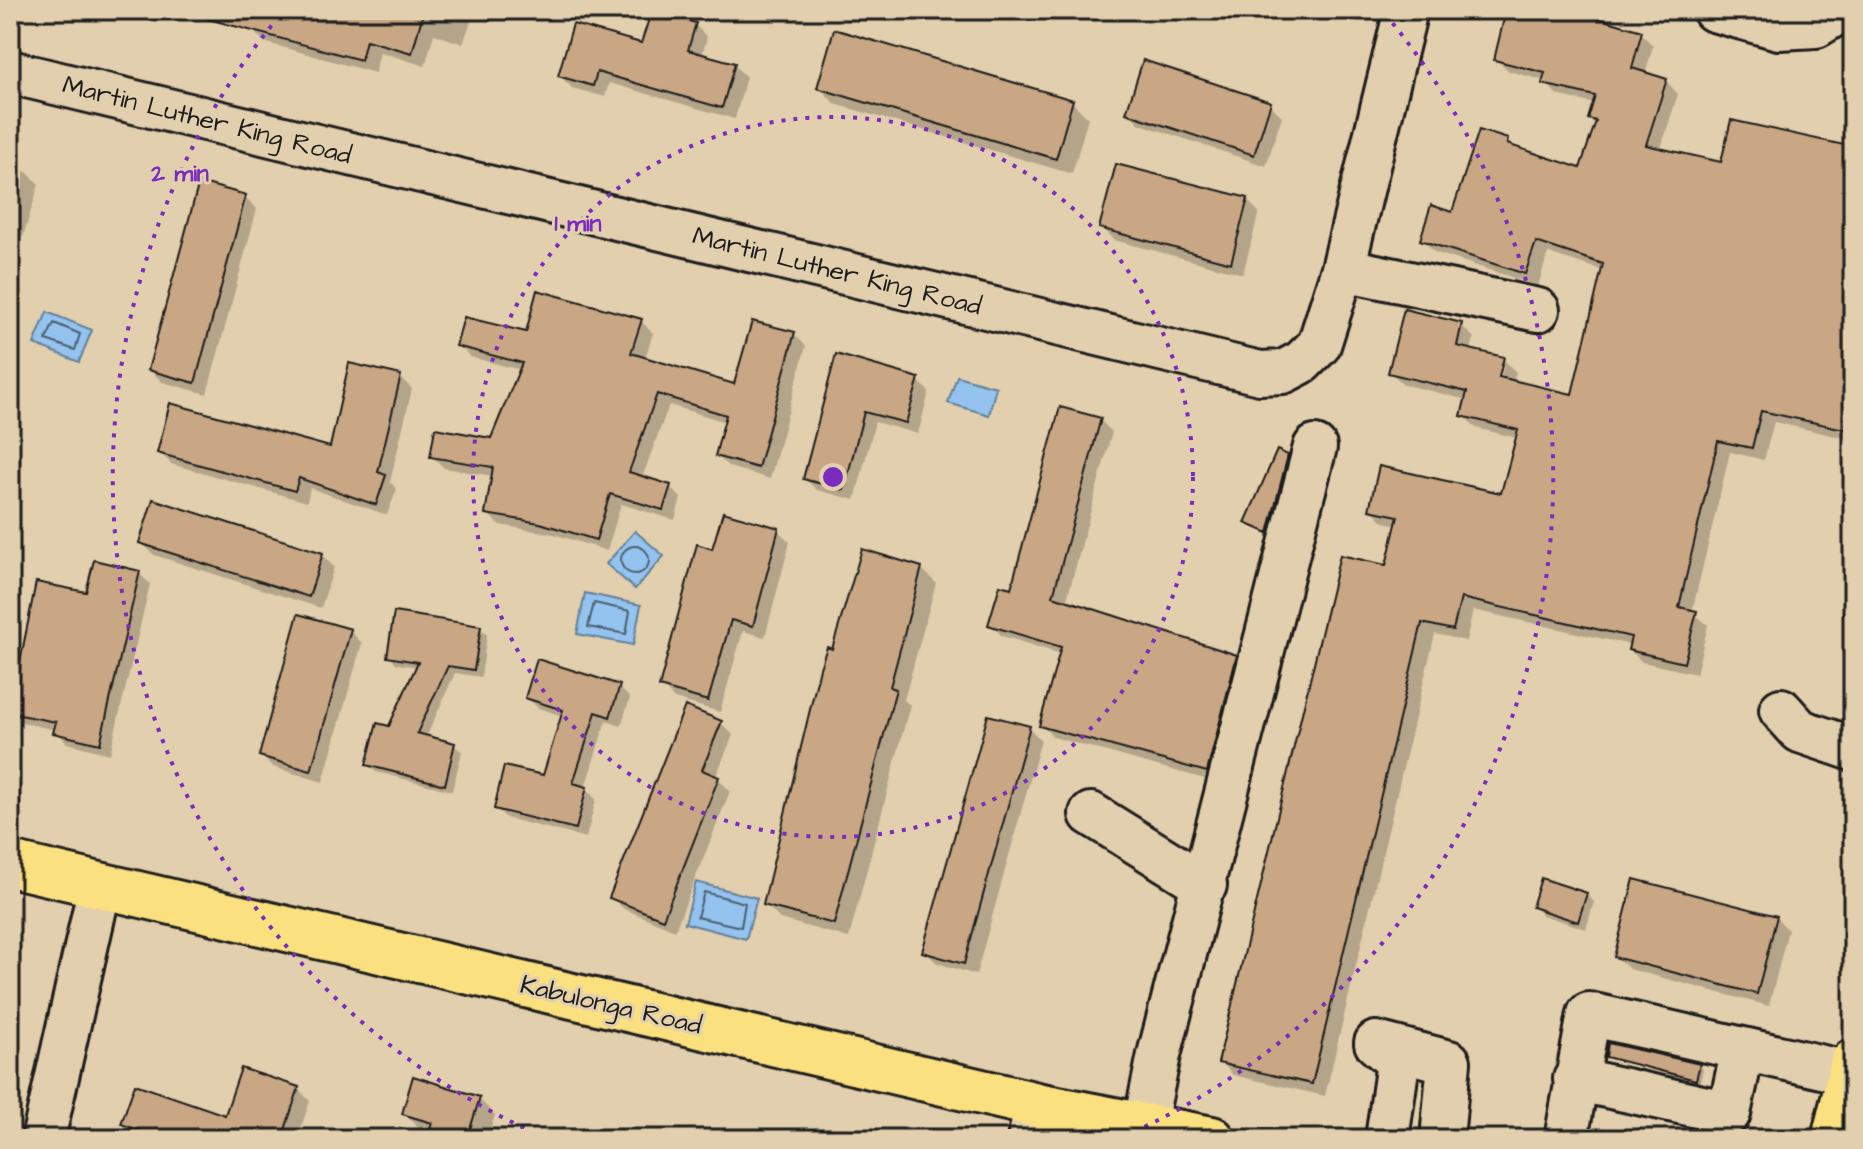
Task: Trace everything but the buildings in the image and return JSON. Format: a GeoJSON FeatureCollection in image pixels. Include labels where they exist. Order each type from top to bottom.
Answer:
{"type":"FeatureCollection","features":[{"type":"Feature","properties":{"kind":"main road","name":"Kabulonga Road"},"geometry":{"type":"LineString","coordinates":[[10,864],[1033,1122],[1145,1123],[1212,1139]]}},
{"type":"Feature","properties":{"kind":"main road"},"geometry":{"type":"LineString","coordinates":[[1834,1139],[1852,1070]]}},
{"type":"Feature","properties":{"kind":"street","name":"Martin Luther King Road"},"geometry":{"type":"LineString","coordinates":[[10,72],[1260,373],[1283,372],[1302,362],[1319,345],[1343,269],[1406,10]]}},
{"type":"Feature","properties":{"kind":"street"},"geometry":{"type":"LineString","coordinates":[[1714,10],[1779,28],[1816,26],[1842,10]]}},
{"type":"Feature","properties":{"kind":"street"},"geometry":{"type":"LineString","coordinates":[[1343,269],[1538,310]]}},
{"type":"Feature","properties":{"kind":"street"},"geometry":{"type":"LineString","coordinates":[[1145,1123],[1159,1055],[1315,447]]}},
{"type":"Feature","properties":{"kind":"street"},"geometry":{"type":"LineString","coordinates":[[1853,718],[1807,707],[1781,710],[1800,731],[1853,749]]}},
{"type":"Feature","properties":{"kind":"street"},"geometry":{"type":"LineString","coordinates":[[1091,814],[1205,885]]}},
{"type":"Feature","properties":{"kind":"street"},"geometry":{"type":"LineString","coordinates":[[43,1139],[100,886]]}},
{"type":"Feature","properties":{"kind":"street"},"geometry":{"type":"LineString","coordinates":[[1566,1139],[1589,1014],[1852,1070]]}},
{"type":"Feature","properties":{"kind":"street"},"geometry":{"type":"LineString","coordinates":[[1387,1139],[1398,1062],[1376,1043],[1449,1062],[1442,1139]]}},
{"type":"Feature","properties":{"kind":"street"},"geometry":{"type":"LineString","coordinates":[[1575,1079],[1729,1113],[1743,1049]]}},
{"type":"Feature","properties":{"kind":"water"},"geometry":{"type":"Polygon","coordinates":[[[47,312],[92,330],[79,362],[34,344],[47,312]]]}},
{"type":"Feature","properties":{"kind":"water"},"geometry":{"type":"Polygon","coordinates":[[[957,376],[996,387],[989,415],[948,403],[957,376]]]}},
{"type":"Feature","properties":{"kind":"water"},"geometry":{"type":"Polygon","coordinates":[[[635,531],[664,556],[635,589],[606,564],[635,531]]]}},
{"type":"Feature","properties":{"kind":"water"},"geometry":{"type":"Polygon","coordinates":[[[585,593],[641,605],[633,645],[577,634],[585,593]]]}},
{"type":"Feature","properties":{"kind":"water"},"geometry":{"type":"Polygon","coordinates":[[[696,882],[757,898],[746,939],[685,923],[696,882]]]}}]}
